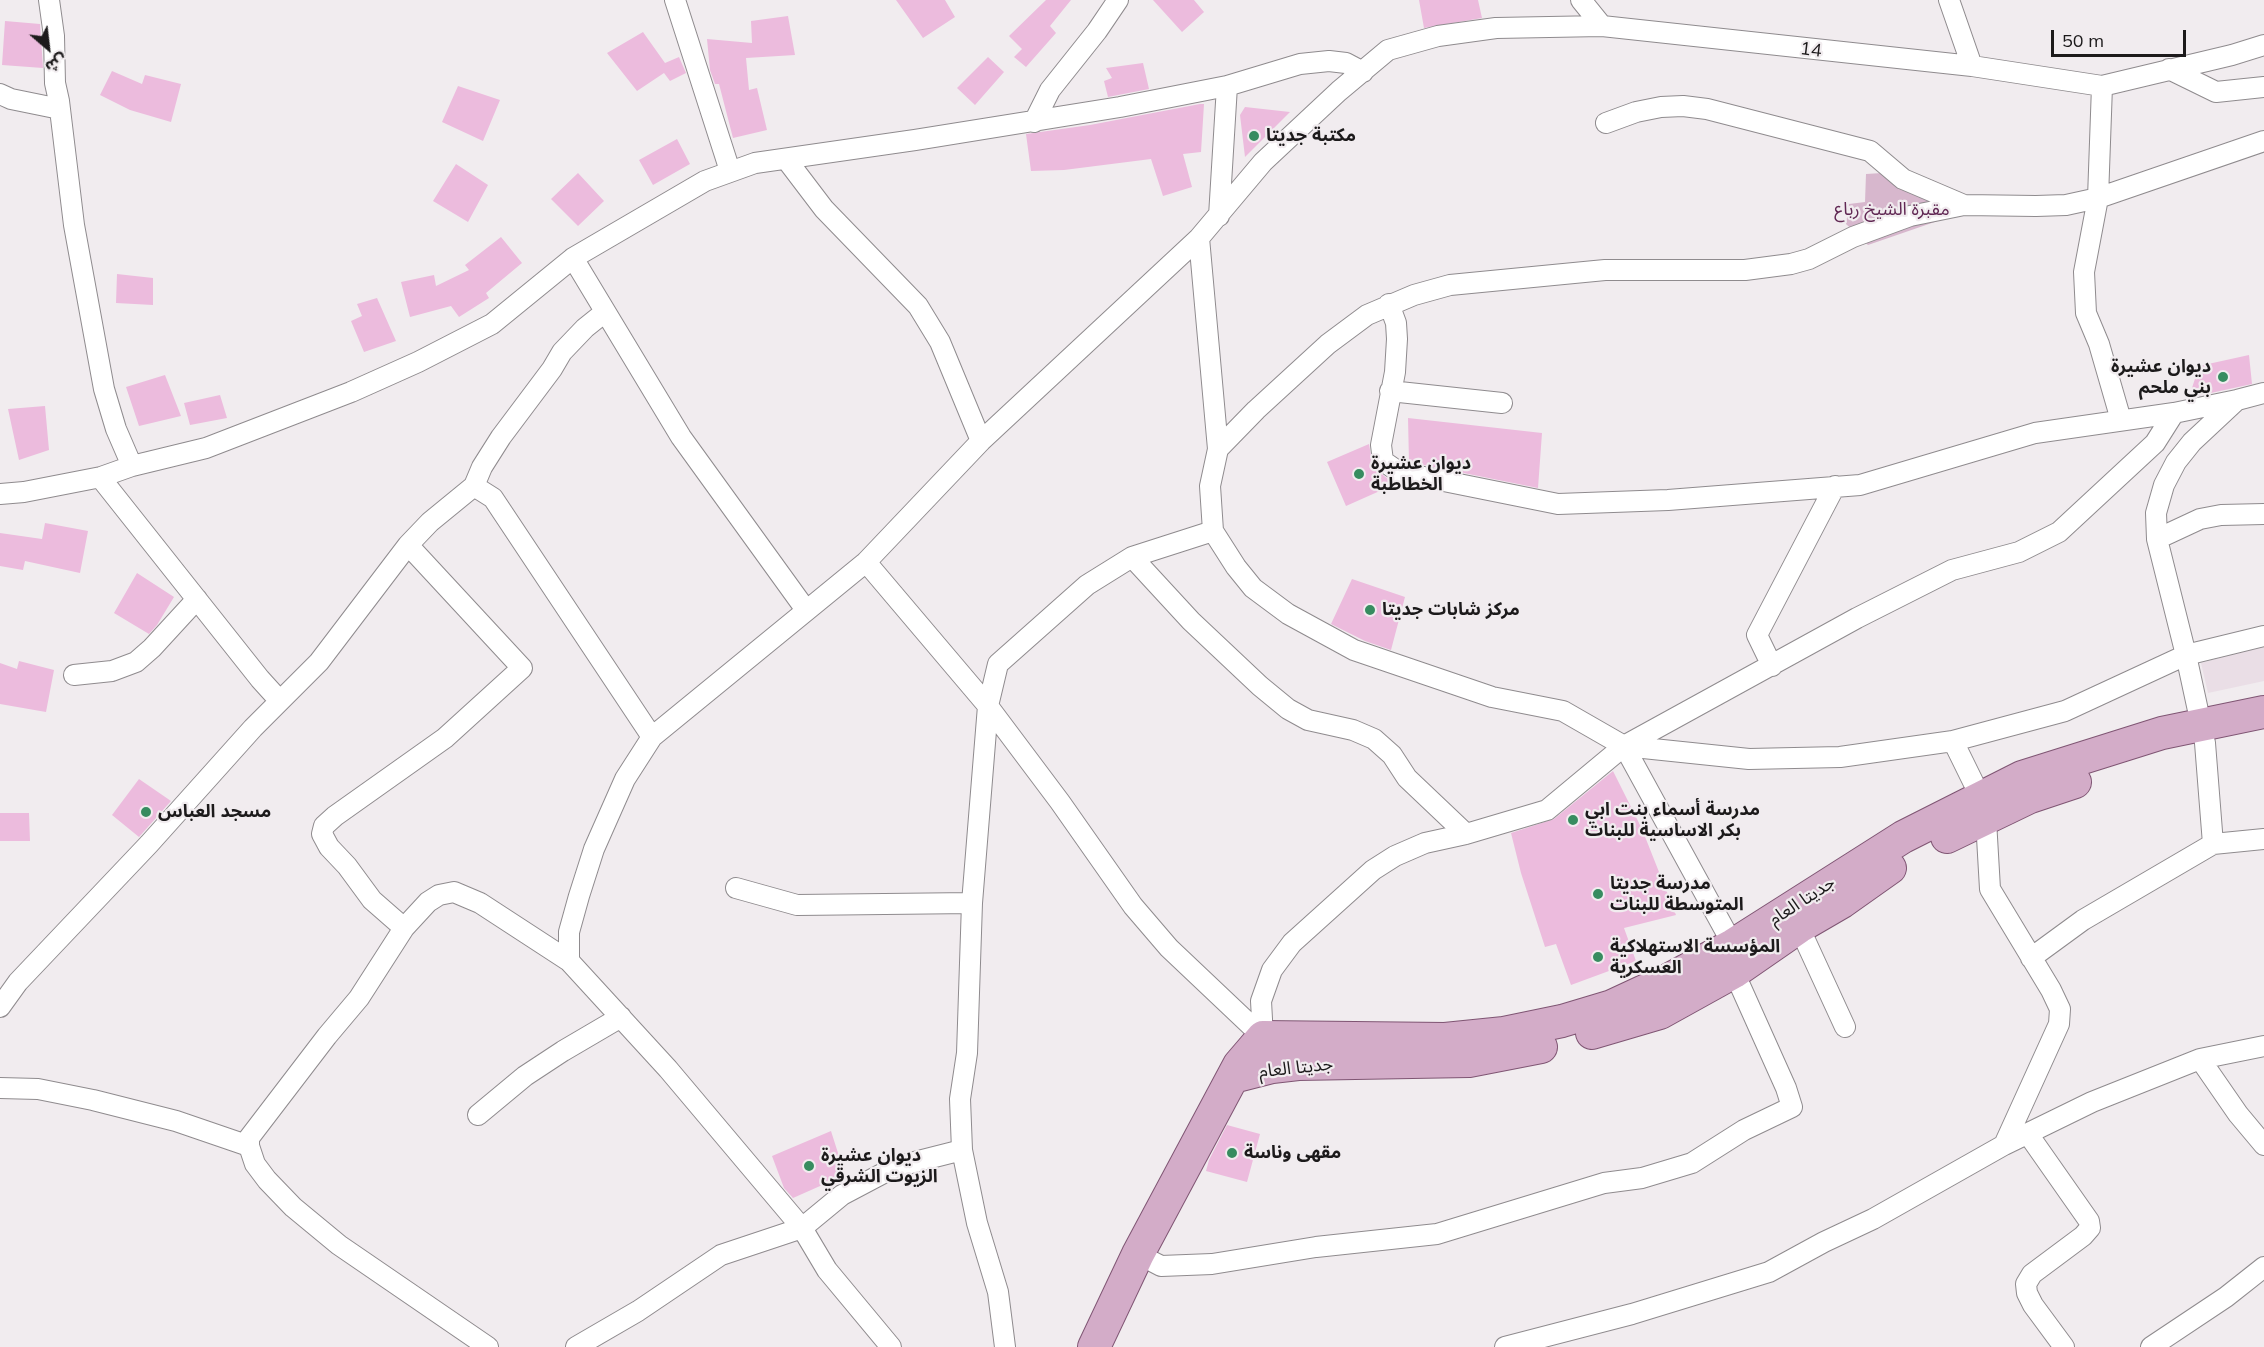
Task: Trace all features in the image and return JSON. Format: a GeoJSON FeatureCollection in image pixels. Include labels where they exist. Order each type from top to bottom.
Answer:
{"type":"FeatureCollection","features":[{"type":"Feature","properties":{"kind":"main road","name":"جديتا العام"},"geometry":{"type":"LineString","coordinates":[[1233,1077],[1272,1067],[1298,1064],[1469,1061],[1526,1050],[1659,1013],[1733,959],[1835,892],[1884,871],[1926,847],[1984,808],[2030,797],[2138,760],[2203,733],[2264,712]]}},
{"type":"Feature","properties":{"kind":"main road","name":"جديتا العام"},"geometry":{"type":"LineString","coordinates":[[2203,733],[2264,729]]}},
{"type":"Feature","properties":{"kind":"main road","name":"جديتا العام"},"geometry":{"type":"LineString","coordinates":[[1233,1077],[1239,1065],[1263,1037],[1445,1040],[1563,1021],[1612,1006],[1668,980],[1733,959],[1800,927],[1835,892]]}},
{"type":"Feature","properties":{"kind":"main road"},"geometry":{"type":"LineString","coordinates":[[1094,1347],[1138,1254],[1233,1077]]}},
{"type":"Feature","properties":{"kind":"street"},"geometry":{"type":"LineString","coordinates":[[49,0],[54,36],[55,83],[74,225],[104,389],[116,429],[132,466]]}},
{"type":"Feature","properties":{"kind":"street"},"geometry":{"type":"LineString","coordinates":[[675,0],[730,171]]}},
{"type":"Feature","properties":{"kind":"street"},"geometry":{"type":"LineString","coordinates":[[1034,122],[1050,90],[1097,31],[1118,0]]}},
{"type":"Feature","properties":{"kind":"street"},"geometry":{"type":"LineString","coordinates":[[1581,0],[1602,26]]}},
{"type":"Feature","properties":{"kind":"street"},"geometry":{"type":"LineString","coordinates":[[1948,0],[1972,66]]}},
{"type":"Feature","properties":{"kind":"street","name":"14"},"geometry":{"type":"LineString","coordinates":[[569,961],[569,932],[594,849],[625,779],[652,737],[866,562],[981,441],[1199,238],[1263,162],[1339,91],[1388,50],[1438,36],[1496,28],[1602,26],[1972,66],[2102,86],[2232,55],[2264,45]]}},
{"type":"Feature","properties":{"kind":"street"},"geometry":{"type":"LineString","coordinates":[[0,494],[24,492],[101,477],[132,466],[206,448],[351,392],[418,362],[492,324],[573,258],[705,182],[755,163],[1034,122],[1227,86],[1300,64],[1329,61],[1346,63],[1363,72]]}},
{"type":"Feature","properties":{"kind":"street"},"geometry":{"type":"LineString","coordinates":[[2169,69],[2216,92],[2264,87]]}},
{"type":"Feature","properties":{"kind":"street"},"geometry":{"type":"LineString","coordinates":[[1219,216],[1227,86]]}},
{"type":"Feature","properties":{"kind":"street"},"geometry":{"type":"LineString","coordinates":[[2102,86],[2098,198],[2084,272],[2086,313],[2099,344],[2121,420]]}},
{"type":"Feature","properties":{"kind":"street"},"geometry":{"type":"LineString","coordinates":[[0,94],[11,99],[60,109]]}},
{"type":"Feature","properties":{"kind":"street"},"geometry":{"type":"LineString","coordinates":[[1606,123],[1636,112],[1661,107],[1683,106],[1707,109],[1870,152],[1903,179],[1964,205]]}},
{"type":"Feature","properties":{"kind":"street"},"geometry":{"type":"LineString","coordinates":[[1218,449],[1256,410],[1328,344],[1366,315],[1389,304],[1450,285],[1605,270],[1745,270],[1774,267],[1809,259],[1853,237],[1910,216],[1964,205],[2066,205],[2098,198],[2264,141]]}},
{"type":"Feature","properties":{"kind":"street"},"geometry":{"type":"LineString","coordinates":[[786,159],[824,209],[918,306],[940,342],[981,441]]}},
{"type":"Feature","properties":{"kind":"street"},"geometry":{"type":"LineString","coordinates":[[1199,238],[1218,449],[1210,486],[1213,531],[1236,567],[1253,588],[1288,614],[1354,650],[1444,682],[1492,696],[1563,711],[1624,746],[1749,759],[1840,758],[1953,741],[2065,711],[2186,655],[2264,636]]}},
{"type":"Feature","properties":{"kind":"street"},"geometry":{"type":"LineString","coordinates":[[573,258],[681,437],[806,610]]}},
{"type":"Feature","properties":{"kind":"street"},"geometry":{"type":"LineString","coordinates":[[1389,304],[1396,324],[1397,339],[1395,372],[1381,445],[1383,461],[1399,472],[1558,504],[1668,500],[1860,485],[2035,433],[2174,413],[2264,393]]}},
{"type":"Feature","properties":{"kind":"street"},"geometry":{"type":"LineString","coordinates":[[0,1007],[24,975],[149,844],[279,700],[319,662],[408,545],[430,522],[474,486],[482,467],[501,436],[546,378],[562,352],[585,328],[605,312]]}},
{"type":"Feature","properties":{"kind":"street"},"geometry":{"type":"LineString","coordinates":[[1390,391],[1502,404]]}},
{"type":"Feature","properties":{"kind":"street"},"geometry":{"type":"LineString","coordinates":[[2213,844],[2203,733],[2157,539],[2156,513],[2163,484],[2176,462],[2192,442],[2237,400]]}},
{"type":"Feature","properties":{"kind":"street"},"geometry":{"type":"LineString","coordinates":[[1263,1037],[1261,1001],[1272,970],[1292,943],[1380,866],[1425,843],[1467,834],[1547,810],[1624,746],[1857,618],[1952,570],[2019,552],[2060,532],[2155,442],[2174,413]]}},
{"type":"Feature","properties":{"kind":"street"},"geometry":{"type":"LineString","coordinates":[[101,477],[279,700]]}},
{"type":"Feature","properties":{"kind":"street"},"geometry":{"type":"LineString","coordinates":[[474,486],[493,498],[652,737]]}},
{"type":"Feature","properties":{"kind":"street"},"geometry":{"type":"LineString","coordinates":[[1772,666],[1757,635],[1835,486]]}},
{"type":"Feature","properties":{"kind":"street"},"geometry":{"type":"LineString","coordinates":[[2157,539],[2200,519],[2221,514],[2264,514]]}},
{"type":"Feature","properties":{"kind":"street"},"geometry":{"type":"LineString","coordinates":[[1005,1347],[998,1292],[977,1223],[962,1150],[960,1098],[967,1053],[972,903],[988,706],[999,664],[1087,585],[1132,557],[1213,531]]}},
{"type":"Feature","properties":{"kind":"street"},"geometry":{"type":"LineString","coordinates":[[404,928],[372,900],[347,866],[329,847],[322,834],[324,826],[445,738],[522,668],[408,545]]}},
{"type":"Feature","properties":{"kind":"street"},"geometry":{"type":"LineString","coordinates":[[1132,557],[1191,621],[1288,709],[1308,720],[1353,730],[1374,739],[1392,755],[1407,778],[1467,834]]}},
{"type":"Feature","properties":{"kind":"street"},"geometry":{"type":"LineString","coordinates":[[866,562],[988,706],[1060,802],[1133,906],[1169,948],[1263,1037]]}},
{"type":"Feature","properties":{"kind":"street"},"geometry":{"type":"LineString","coordinates":[[74,675],[112,671],[136,662],[197,599]]}},
{"type":"Feature","properties":{"kind":"street"},"geometry":{"type":"LineString","coordinates":[[1953,741],[1984,808],[1990,889],[2060,1009],[2060,1024],[2004,1145]]}},
{"type":"Feature","properties":{"kind":"street"},"geometry":{"type":"LineString","coordinates":[[1138,1254],[1161,1266],[1212,1264],[1316,1247],[1437,1234],[1604,1183],[1642,1178],[1692,1163],[1744,1130],[1792,1107],[1733,959],[1624,746]]}},
{"type":"Feature","properties":{"kind":"street"},"geometry":{"type":"LineString","coordinates":[[2031,958],[2083,920],[2213,844],[2264,839]]}},
{"type":"Feature","properties":{"kind":"street"},"geometry":{"type":"LineString","coordinates":[[736,888],[797,905],[972,903]]}},
{"type":"Feature","properties":{"kind":"street"},"geometry":{"type":"LineString","coordinates":[[488,1347],[339,1245],[293,1207],[255,1164],[249,1146],[249,1138],[256,1127],[359,998],[404,928],[428,902],[439,895],[454,892],[480,903],[569,961],[668,1069],[802,1228],[827,1270],[891,1347]]}},
{"type":"Feature","properties":{"kind":"street"},"geometry":{"type":"LineString","coordinates":[[1800,927],[1845,1027]]}},
{"type":"Feature","properties":{"kind":"street"},"geometry":{"type":"LineString","coordinates":[[478,1115],[525,1076],[621,1017]]}},
{"type":"Feature","properties":{"kind":"street"},"geometry":{"type":"LineString","coordinates":[[1505,1347],[1572,1339],[1632,1314],[1769,1272],[1873,1219],[2004,1145],[2092,1102],[2200,1059],[2264,1046]]}},
{"type":"Feature","properties":{"kind":"street"},"geometry":{"type":"LineString","coordinates":[[2200,1059],[2238,1114],[2264,1145]]}},
{"type":"Feature","properties":{"kind":"street"},"geometry":{"type":"LineString","coordinates":[[0,1088],[38,1089],[93,1100],[176,1121],[249,1146]]}},
{"type":"Feature","properties":{"kind":"street"},"geometry":{"type":"LineString","coordinates":[[2028,1134],[2089,1221],[2090,1228],[2083,1236],[2032,1274],[2026,1284],[2027,1293],[2033,1305],[2064,1347]]}},
{"type":"Feature","properties":{"kind":"street"},"geometry":{"type":"LineString","coordinates":[[576,1347],[638,1311],[721,1255],[802,1228],[842,1195],[895,1167],[962,1150]]}},
{"type":"Feature","properties":{"kind":"street"},"geometry":{"type":"LineString","coordinates":[[2151,1347],[2226,1297],[2264,1267]]}},
{"type":"Feature","properties":{"kind":"shaded area"},"geometry":{"type":"Polygon","coordinates":[[[2264,646],[2264,681],[2208,693],[2201,663],[2264,646]]]}},
{"type":"Feature","properties":{"kind":"green space","name":"مقبرة الشيخ رباع"},"geometry":{"type":"Polygon","coordinates":[[[1882,173],[1952,216],[1868,245],[1846,224],[1849,204],[1865,202],[1866,174],[1882,173]]]}},
{"type":"Feature","properties":{"kind":"building"},"geometry":{"type":"Polygon","coordinates":[[[896,0],[945,0],[955,17],[923,38],[896,0]]]}},
{"type":"Feature","properties":{"kind":"building"},"geometry":{"type":"Polygon","coordinates":[[[1046,0],[1071,0],[1050,26],[1056,33],[1026,67],[1014,57],[1022,49],[1009,36],[1046,0]]]}},
{"type":"Feature","properties":{"kind":"building"},"geometry":{"type":"Polygon","coordinates":[[[1153,0],[1194,0],[1204,12],[1182,32],[1153,0]]]}},
{"type":"Feature","properties":{"kind":"building"},"geometry":{"type":"Polygon","coordinates":[[[1419,0],[1478,0],[1482,18],[1424,28],[1419,0]]]}},
{"type":"Feature","properties":{"kind":"building"},"geometry":{"type":"Polygon","coordinates":[[[788,16],[795,55],[746,58],[749,90],[757,88],[767,130],[733,138],[719,84],[715,84],[710,70],[707,39],[752,43],[751,21],[788,16]]]}},
{"type":"Feature","properties":{"kind":"building"},"geometry":{"type":"Polygon","coordinates":[[[5,21],[40,24],[43,68],[2,65],[5,21]]]}},
{"type":"Feature","properties":{"kind":"building"},"geometry":{"type":"Polygon","coordinates":[[[643,32],[665,63],[679,57],[686,73],[670,81],[664,73],[637,91],[607,53],[643,32]]]}},
{"type":"Feature","properties":{"kind":"building"},"geometry":{"type":"Polygon","coordinates":[[[988,57],[1004,72],[975,105],[957,88],[988,57]]]}},
{"type":"Feature","properties":{"kind":"building"},"geometry":{"type":"Polygon","coordinates":[[[1143,63],[1149,89],[1108,97],[1104,81],[1112,78],[1106,68],[1143,63]]]}},
{"type":"Feature","properties":{"kind":"building"},"geometry":{"type":"Polygon","coordinates":[[[112,71],[142,84],[145,75],[181,84],[171,122],[130,110],[100,95],[112,71]]]}},
{"type":"Feature","properties":{"kind":"building"},"geometry":{"type":"Polygon","coordinates":[[[458,86],[500,100],[483,141],[442,122],[458,86]]]}},
{"type":"Feature","properties":{"kind":"building"},"geometry":{"type":"Polygon","coordinates":[[[1204,104],[1201,152],[1183,154],[1192,187],[1163,196],[1151,159],[1064,170],[1031,171],[1026,134],[1090,125],[1204,104]]]}},
{"type":"Feature","properties":{"kind":"building","name":"مكتبة جديتا"},"geometry":{"type":"Polygon","coordinates":[[[1245,107],[1290,112],[1245,157],[1240,115],[1245,107]]]}},
{"type":"Feature","properties":{"kind":"building"},"geometry":{"type":"Polygon","coordinates":[[[677,139],[690,164],[653,185],[639,160],[677,139]]]}},
{"type":"Feature","properties":{"kind":"building"},"geometry":{"type":"Polygon","coordinates":[[[456,164],[488,185],[468,222],[433,201],[456,164]]]}},
{"type":"Feature","properties":{"kind":"building"},"geometry":{"type":"Polygon","coordinates":[[[578,173],[604,201],[578,226],[551,199],[578,173]]]}},
{"type":"Feature","properties":{"kind":"building"},"geometry":{"type":"Polygon","coordinates":[[[501,237],[522,263],[486,293],[489,298],[459,317],[451,306],[410,317],[401,282],[434,275],[436,286],[469,270],[465,265],[501,237]]]}},
{"type":"Feature","properties":{"kind":"building"},"geometry":{"type":"Polygon","coordinates":[[[117,274],[153,278],[153,305],[116,303],[117,274]]]}},
{"type":"Feature","properties":{"kind":"building"},"geometry":{"type":"Polygon","coordinates":[[[377,298],[396,341],[364,352],[351,321],[362,316],[357,304],[377,298]]]}},
{"type":"Feature","properties":{"kind":"building","name":"ديوان عشيرة بني ملحم"},"geometry":{"type":"Polygon","coordinates":[[[2249,355],[2252,384],[2197,396],[2192,388],[2199,366],[2249,355]]]}},
{"type":"Feature","properties":{"kind":"building"},"geometry":{"type":"Polygon","coordinates":[[[165,375],[181,416],[139,426],[126,387],[165,375]]]}},
{"type":"Feature","properties":{"kind":"building"},"geometry":{"type":"Polygon","coordinates":[[[220,395],[227,418],[190,425],[184,403],[220,395]]]}},
{"type":"Feature","properties":{"kind":"building"},"geometry":{"type":"Polygon","coordinates":[[[45,406],[49,450],[19,460],[8,409],[45,406]]]}},
{"type":"Feature","properties":{"kind":"building"},"geometry":{"type":"Polygon","coordinates":[[[1408,418],[1542,433],[1538,488],[1409,462],[1408,418]]]}},
{"type":"Feature","properties":{"kind":"building","name":"ديوان عشيرة الخطاطبة"},"geometry":{"type":"Polygon","coordinates":[[[1369,444],[1373,467],[1388,479],[1391,486],[1346,506],[1327,462],[1369,444]]]}},
{"type":"Feature","properties":{"kind":"building"},"geometry":{"type":"Polygon","coordinates":[[[45,523],[88,531],[80,573],[25,561],[23,570],[0,566],[0,533],[42,539],[45,523]]]}},
{"type":"Feature","properties":{"kind":"building"},"geometry":{"type":"Polygon","coordinates":[[[137,573],[174,597],[149,634],[114,613],[137,573]]]}},
{"type":"Feature","properties":{"kind":"building","name":"مركز شابات جديتا"},"geometry":{"type":"Polygon","coordinates":[[[1352,579],[1405,597],[1391,650],[1365,641],[1331,624],[1352,579]]]}},
{"type":"Feature","properties":{"kind":"building"},"geometry":{"type":"Polygon","coordinates":[[[19,661],[54,670],[46,712],[0,704],[0,663],[17,669],[19,661]]]}},
{"type":"Feature","properties":{"kind":"building"},"geometry":{"type":"Polygon","coordinates":[[[1613,771],[1642,829],[1676,915],[1624,928],[1636,961],[1571,985],[1556,944],[1545,947],[1521,873],[1511,833],[1554,819],[1613,771]]]}},
{"type":"Feature","properties":{"kind":"building","name":"مسجد العباس"},"geometry":{"type":"Polygon","coordinates":[[[139,779],[171,801],[139,837],[112,815],[139,779]]]}},
{"type":"Feature","properties":{"kind":"building"},"geometry":{"type":"Polygon","coordinates":[[[0,813],[29,813],[30,841],[0,841],[0,813]]]}},
{"type":"Feature","properties":{"kind":"building"},"geometry":{"type":"Polygon","coordinates":[[[1227,1125],[1260,1134],[1247,1182],[1206,1171],[1209,1160],[1227,1125]]]}},
{"type":"Feature","properties":{"kind":"building","name":"ديوان عشيرة الزيوت الشرقي"},"geometry":{"type":"Polygon","coordinates":[[[831,1131],[845,1175],[793,1198],[784,1188],[772,1156],[831,1131]]]}},
{"type":"Feature","properties":{"kind":"place","name":"مكتبة جديتا"},"geometry":{"type":"Point","coordinates":[1254,136]}},
{"type":"Feature","properties":{"kind":"place","name":"ديوان عشيرة بني ملحم"},"geometry":{"type":"Point","coordinates":[2223,377]}},
{"type":"Feature","properties":{"kind":"place","name":"ديوان عشيرة الخطاطبة"},"geometry":{"type":"Point","coordinates":[1359,474]}},
{"type":"Feature","properties":{"kind":"place","name":"مركز شابات جديتا"},"geometry":{"type":"Point","coordinates":[1370,610]}},
{"type":"Feature","properties":{"kind":"place","name":"مسجد العباس"},"geometry":{"type":"Point","coordinates":[146,812]}},
{"type":"Feature","properties":{"kind":"place","name":"مدرسة أسماء بنت ابي بكر الاساسية للبنات"},"geometry":{"type":"Point","coordinates":[1573,820]}},
{"type":"Feature","properties":{"kind":"place","name":"مدرسة جديتا المتوسطة للبنات"},"geometry":{"type":"Point","coordinates":[1598,894]}},
{"type":"Feature","properties":{"kind":"place","name":"المؤسسة الاستهلاكية العسكرية"},"geometry":{"type":"Point","coordinates":[1598,957]}},
{"type":"Feature","properties":{"kind":"place","name":"مقهى وناسة"},"geometry":{"type":"Point","coordinates":[1232,1153]}},
{"type":"Feature","properties":{"kind":"place","name":"ديوان عشيرة الزيوت الشرقي"},"geometry":{"type":"Point","coordinates":[809,1166]}}]}
